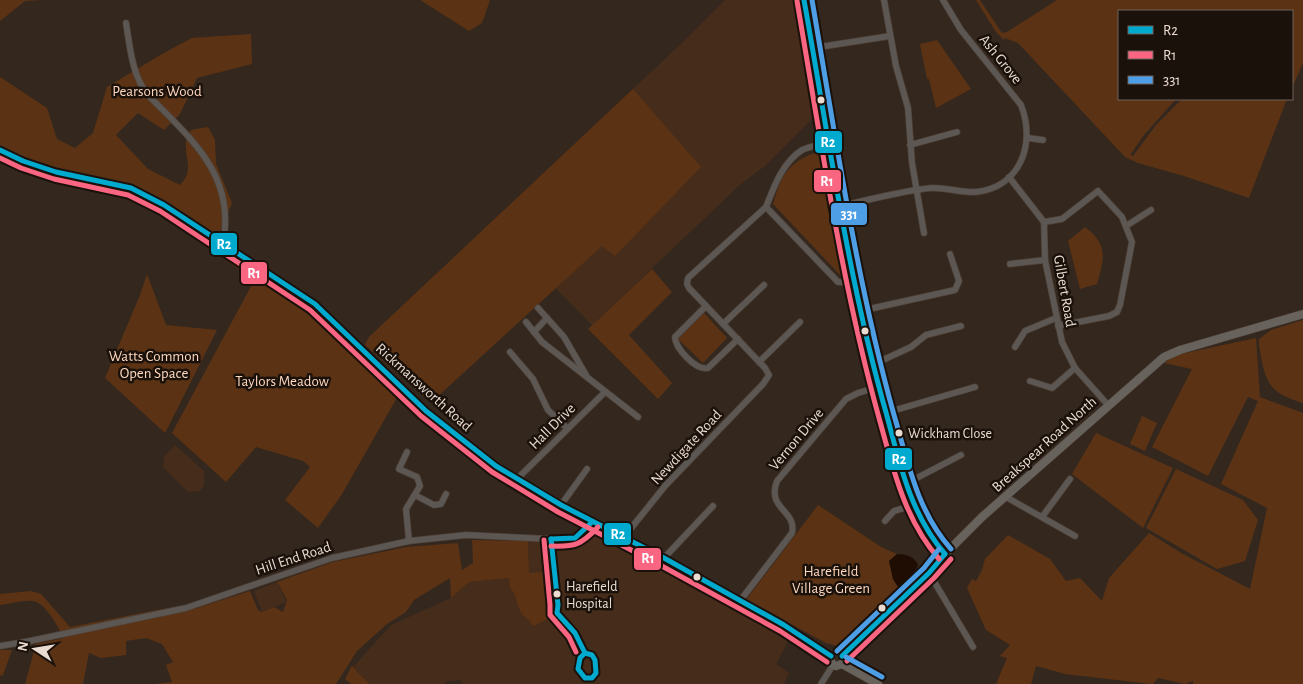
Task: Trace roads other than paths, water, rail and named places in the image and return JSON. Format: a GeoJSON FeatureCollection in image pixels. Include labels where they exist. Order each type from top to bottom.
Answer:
{"type":"FeatureCollection","features":[{"type":"Feature","properties":{"kind":"street"},"geometry":{"type":"LineString","coordinates":[[804,0],[840,206],[872,365],[914,505],[929,536],[945,554]]}},
{"type":"Feature","properties":{"kind":"street"},"geometry":{"type":"LineString","coordinates":[[884,0],[896,66],[907,100],[910,145],[924,233]]}},
{"type":"Feature","properties":{"kind":"street","name":"Ash Grove"},"geometry":{"type":"LineString","coordinates":[[944,0],[961,30],[1021,105],[1028,138],[1021,160],[1009,177]]}},
{"type":"Feature","properties":{"kind":"street"},"geometry":{"type":"LineString","coordinates":[[126,23],[140,84],[148,96],[210,163],[221,187],[224,202],[223,244]]}},
{"type":"Feature","properties":{"kind":"street"},"geometry":{"type":"LineString","coordinates":[[813,48],[890,36]]}},
{"type":"Feature","properties":{"kind":"street"},"geometry":{"type":"LineString","coordinates":[[910,145],[958,132]]}},
{"type":"Feature","properties":{"kind":"street"},"geometry":{"type":"LineString","coordinates":[[1028,138],[1043,140]]}},
{"type":"Feature","properties":{"kind":"street"},"geometry":{"type":"LineString","coordinates":[[800,322],[759,362],[687,284],[688,278],[766,207],[781,172],[794,157],[804,149],[829,142]]}},
{"type":"Feature","properties":{"kind":"street","name":"Rickmansworth Road"},"geometry":{"type":"LineString","coordinates":[[0,150],[23,161],[56,172],[131,188],[164,206],[315,304],[426,411],[496,466],[561,505],[664,558],[740,601],[791,630],[831,656]]}},
{"type":"Feature","properties":{"kind":"street"},"geometry":{"type":"LineString","coordinates":[[840,206],[940,188],[974,192],[996,186],[1009,177],[1044,222],[1062,219],[1098,190],[1122,217],[1132,242],[1120,305],[1116,312],[1109,316],[1058,326]]}},
{"type":"Feature","properties":{"kind":"street"},"geometry":{"type":"LineString","coordinates":[[766,207],[838,282],[855,283]]}},
{"type":"Feature","properties":{"kind":"street"},"geometry":{"type":"LineString","coordinates":[[1126,226],[1151,210]]}},
{"type":"Feature","properties":{"kind":"street","name":"Gilbert Road"},"geometry":{"type":"LineString","coordinates":[[1044,222],[1045,260],[1062,342],[1075,368],[1108,405]]}},
{"type":"Feature","properties":{"kind":"street"},"geometry":{"type":"LineString","coordinates":[[860,311],[955,290],[958,280],[950,254]]}},
{"type":"Feature","properties":{"kind":"street"},"geometry":{"type":"LineString","coordinates":[[1010,264],[1045,260]]}},
{"type":"Feature","properties":{"kind":"street"},"geometry":{"type":"LineString","coordinates":[[723,324],[764,285]]}},
{"type":"Feature","properties":{"kind":"street"},"geometry":{"type":"LineString","coordinates":[[706,306],[675,337],[677,346],[698,368],[705,369],[738,340]]}},
{"type":"Feature","properties":{"kind":"street"},"geometry":{"type":"LineString","coordinates":[[538,308],[564,337],[588,379]]}},
{"type":"Feature","properties":{"kind":"street","name":"Breakspear Road North"},"geometry":{"type":"LineString","coordinates":[[842,660],[982,517],[1164,357],[1303,314]]}},
{"type":"Feature","properties":{"kind":"street"},"geometry":{"type":"LineString","coordinates":[[534,332],[547,318]]}},
{"type":"Feature","properties":{"kind":"street"},"geometry":{"type":"LineString","coordinates":[[1014,347],[1025,331],[1056,318]]}},
{"type":"Feature","properties":{"kind":"street"},"geometry":{"type":"LineString","coordinates":[[526,322],[542,342],[638,417]]}},
{"type":"Feature","properties":{"kind":"street"},"geometry":{"type":"LineString","coordinates":[[872,365],[911,348],[926,335],[961,326]]}},
{"type":"Feature","properties":{"kind":"street"},"geometry":{"type":"LineString","coordinates":[[510,352],[533,379],[548,410],[567,428]]}},
{"type":"Feature","properties":{"kind":"street","name":"Newdigate Road"},"geometry":{"type":"LineString","coordinates":[[624,537],[666,486],[769,375],[759,362]]}},
{"type":"Feature","properties":{"kind":"street"},"geometry":{"type":"LineString","coordinates":[[1030,380],[1052,388],[1075,368]]}},
{"type":"Feature","properties":{"kind":"street","name":"Vernon Drive"},"geometry":{"type":"LineString","coordinates":[[740,601],[788,540],[792,531],[790,517],[776,500],[777,481],[846,399],[878,387]]}},
{"type":"Feature","properties":{"kind":"street"},"geometry":{"type":"LineString","coordinates":[[885,413],[974,387]]}},
{"type":"Feature","properties":{"kind":"street","name":"Hall Drive"},"geometry":{"type":"LineString","coordinates":[[518,478],[605,392]]}},
{"type":"Feature","properties":{"kind":"street"},"geometry":{"type":"LineString","coordinates":[[407,452],[399,469],[417,477],[420,486],[406,509],[409,541]]}},
{"type":"Feature","properties":{"kind":"street"},"geometry":{"type":"LineString","coordinates":[[907,483],[961,455]]}},
{"type":"Feature","properties":{"kind":"street"},"geometry":{"type":"LineString","coordinates":[[561,505],[587,469]]}},
{"type":"Feature","properties":{"kind":"street"},"geometry":{"type":"LineString","coordinates":[[1042,517],[1070,479]]}},
{"type":"Feature","properties":{"kind":"street"},"geometry":{"type":"LineString","coordinates":[[415,495],[434,504],[440,504],[446,494]]}},
{"type":"Feature","properties":{"kind":"street"},"geometry":{"type":"LineString","coordinates":[[1006,496],[1075,536]]}},
{"type":"Feature","properties":{"kind":"street"},"geometry":{"type":"LineString","coordinates":[[885,520],[894,511],[914,505]]}},
{"type":"Feature","properties":{"kind":"street"},"geometry":{"type":"LineString","coordinates":[[664,558],[713,506]]}},
{"type":"Feature","properties":{"kind":"street","name":"Hill End Road"},"geometry":{"type":"LineString","coordinates":[[0,646],[186,608],[332,558],[409,541],[466,535],[570,540],[577,538],[592,522]]}},
{"type":"Feature","properties":{"kind":"street"},"geometry":{"type":"LineString","coordinates":[[929,573],[973,647]]}},
{"type":"Feature","properties":{"kind":"street"},"geometry":{"type":"LineString","coordinates":[[833,665],[830,662],[831,656],[837,653],[842,660],[878,684]]}},
{"type":"Feature","properties":{"kind":"street"},"geometry":{"type":"LineString","coordinates":[[833,665],[838,666],[842,660]]}},
{"type":"Feature","properties":{"kind":"street"},"geometry":{"type":"LineString","coordinates":[[821,684],[833,665]]}},
{"type":"Feature","properties":{"kind":"place","name":"Wickham Close"},"geometry":{"type":"Point","coordinates":[899,433]}},
{"type":"Feature","properties":{"kind":"place","name":"Harefield Hospital"},"geometry":{"type":"Point","coordinates":[557,594]}},
{"type":"Feature","properties":{"kind":"park label","name":"Pearsons Wood"},"geometry":{"type":"Point","coordinates":[157,91]}},
{"type":"Feature","properties":{"kind":"park label","name":"Watts Common Open Space"},"geometry":{"type":"Point","coordinates":[154,364]}},
{"type":"Feature","properties":{"kind":"park label","name":"Taylors Meadow"},"geometry":{"type":"Point","coordinates":[282,381]}},
{"type":"Feature","properties":{"kind":"park label","name":"Harefield Village Green"},"geometry":{"type":"Point","coordinates":[831,580]}}]}
